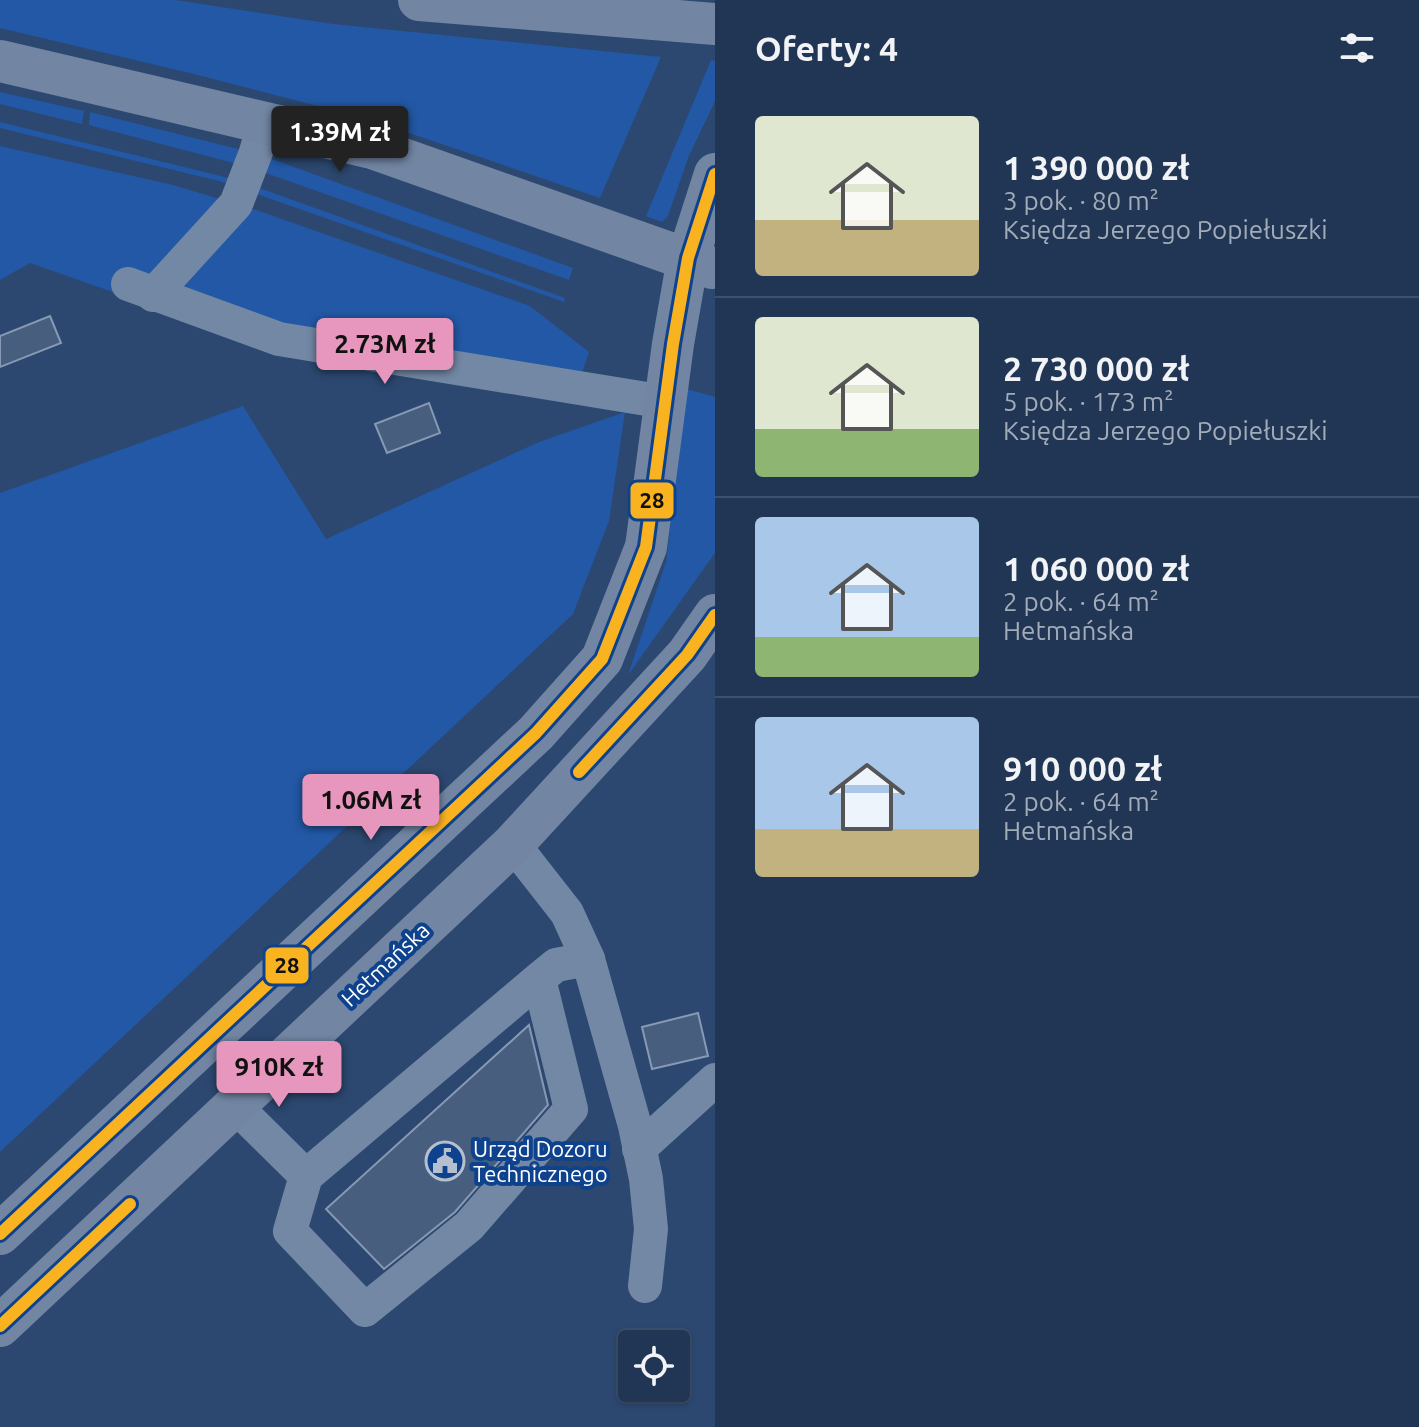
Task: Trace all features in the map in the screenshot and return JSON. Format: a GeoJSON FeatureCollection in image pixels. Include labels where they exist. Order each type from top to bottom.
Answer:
{"type":"FeatureCollection","features":[{"type":"Feature","properties":{"kind":"main road"},"geometry":{"type":"LineString","coordinates":[[419,0],[715,24]]}},
{"type":"Feature","properties":{"kind":"main road"},"geometry":{"type":"LineString","coordinates":[[0,61],[372,148],[701,264]]}},
{"type":"Feature","properties":{"kind":"main road"},"geometry":{"type":"LineString","coordinates":[[0,1234],[536,733],[602,659],[646,547],[665,402],[701,264],[715,174]]}},
{"type":"Feature","properties":{"kind":"main road","name":"Hetmańska"},"geometry":{"type":"LineString","coordinates":[[0,1326],[513,844],[687,655],[715,615]]}},
{"type":"Feature","properties":{"kind":"main road"},"geometry":{"type":"LineString","coordinates":[[513,844],[506,816],[509,792],[536,733]]}},
{"type":"Feature","properties":{"kind":"street"},"geometry":{"type":"LineString","coordinates":[[264,123],[236,204],[140,290],[279,339],[665,402]]}},
{"type":"Feature","properties":{"kind":"street"},"geometry":{"type":"LineString","coordinates":[[513,844],[567,913],[588,959],[639,1149],[651,1229],[645,1286]]}},
{"type":"Feature","properties":{"kind":"street"},"geometry":{"type":"LineString","coordinates":[[539,979],[571,1109],[469,1226],[365,1310],[290,1231],[306,1176],[539,979],[556,965],[588,959]]}},
{"type":"Feature","properties":{"kind":"street"},"geometry":{"type":"LineString","coordinates":[[639,1149],[715,1080]]}},
{"type":"Feature","properties":{"kind":"street"},"geometry":{"type":"LineString","coordinates":[[234,1105],[306,1176]]}},
{"type":"Feature","properties":{"kind":"shaded area"},"geometry":{"type":"Polygon","coordinates":[[[0,0],[175,0],[333,24],[661,57],[600,198],[371,120],[0,28],[0,0]]]}},
{"type":"Feature","properties":{"kind":"shaded area"},"geometry":{"type":"Polygon","coordinates":[[[711,60],[715,61],[715,101],[688,158],[668,216],[662,222],[646,216],[711,60]]]}},
{"type":"Feature","properties":{"kind":"shaded area"},"geometry":{"type":"Polygon","coordinates":[[[0,92],[84,111],[82,124],[0,104],[0,92]]]}},
{"type":"Feature","properties":{"kind":"shaded area"},"geometry":{"type":"Polygon","coordinates":[[[90,112],[238,149],[240,157],[237,164],[89,125],[90,112]]]}},
{"type":"Feature","properties":{"kind":"shaded area"},"geometry":{"type":"Polygon","coordinates":[[[0,122],[233,179],[231,184],[0,128],[0,122]]]}},
{"type":"Feature","properties":{"kind":"shaded area"},"geometry":{"type":"Polygon","coordinates":[[[0,146],[173,185],[253,209],[530,306],[589,352],[572,402],[278,350],[30,263],[0,280],[0,146]]]}},
{"type":"Feature","properties":{"kind":"shaded area"},"geometry":{"type":"Polygon","coordinates":[[[269,158],[573,268],[569,280],[260,171],[269,158]]]}},
{"type":"Feature","properties":{"kind":"shaded area"},"geometry":{"type":"Polygon","coordinates":[[[254,186],[565,298],[564,302],[251,192],[254,186]]]}},
{"type":"Feature","properties":{"kind":"shaded area"},"geometry":{"type":"Polygon","coordinates":[[[687,389],[715,397],[715,553],[628,675],[666,562],[687,389]]]}},
{"type":"Feature","properties":{"kind":"shaded area"},"geometry":{"type":"Polygon","coordinates":[[[243,406],[326,539],[539,442],[625,412],[609,521],[573,614],[0,1152],[0,493],[243,406]]]}},
{"type":"Feature","properties":{"kind":"building"},"geometry":{"type":"Polygon","coordinates":[[[50,316],[61,343],[0,367],[0,336],[50,316]]]}},
{"type":"Feature","properties":{"kind":"building"},"geometry":{"type":"Polygon","coordinates":[[[429,403],[440,433],[387,453],[375,424],[429,403]]]}},
{"type":"Feature","properties":{"kind":"building"},"geometry":{"type":"Polygon","coordinates":[[[698,1013],[708,1056],[652,1069],[642,1027],[698,1013]]]}},
{"type":"Feature","properties":{"kind":"building","name":"Urząd Dozoru Technicznego"},"geometry":{"type":"Polygon","coordinates":[[[529,1025],[548,1105],[455,1212],[384,1269],[326,1209],[529,1025]]]}},
{"type":"Feature","properties":{"kind":"transit line","name":"28"},"geometry":{"type":"LineString","coordinates":[[0,1234],[536,733],[602,659],[646,547],[673,344],[688,258],[715,174]]}},
{"type":"Feature","properties":{"kind":"transit line","name":"28"},"geometry":{"type":"LineString","coordinates":[[579,772],[687,655],[715,615]]}},
{"type":"Feature","properties":{"kind":"transit line","name":"28"},"geometry":{"type":"LineString","coordinates":[[0,1326],[130,1204]]}},
{"type":"Feature","properties":{"kind":"place","name":"Urząd Dozoru Technicznego"},"geometry":{"type":"Point","coordinates":[445,1161]}}]}
